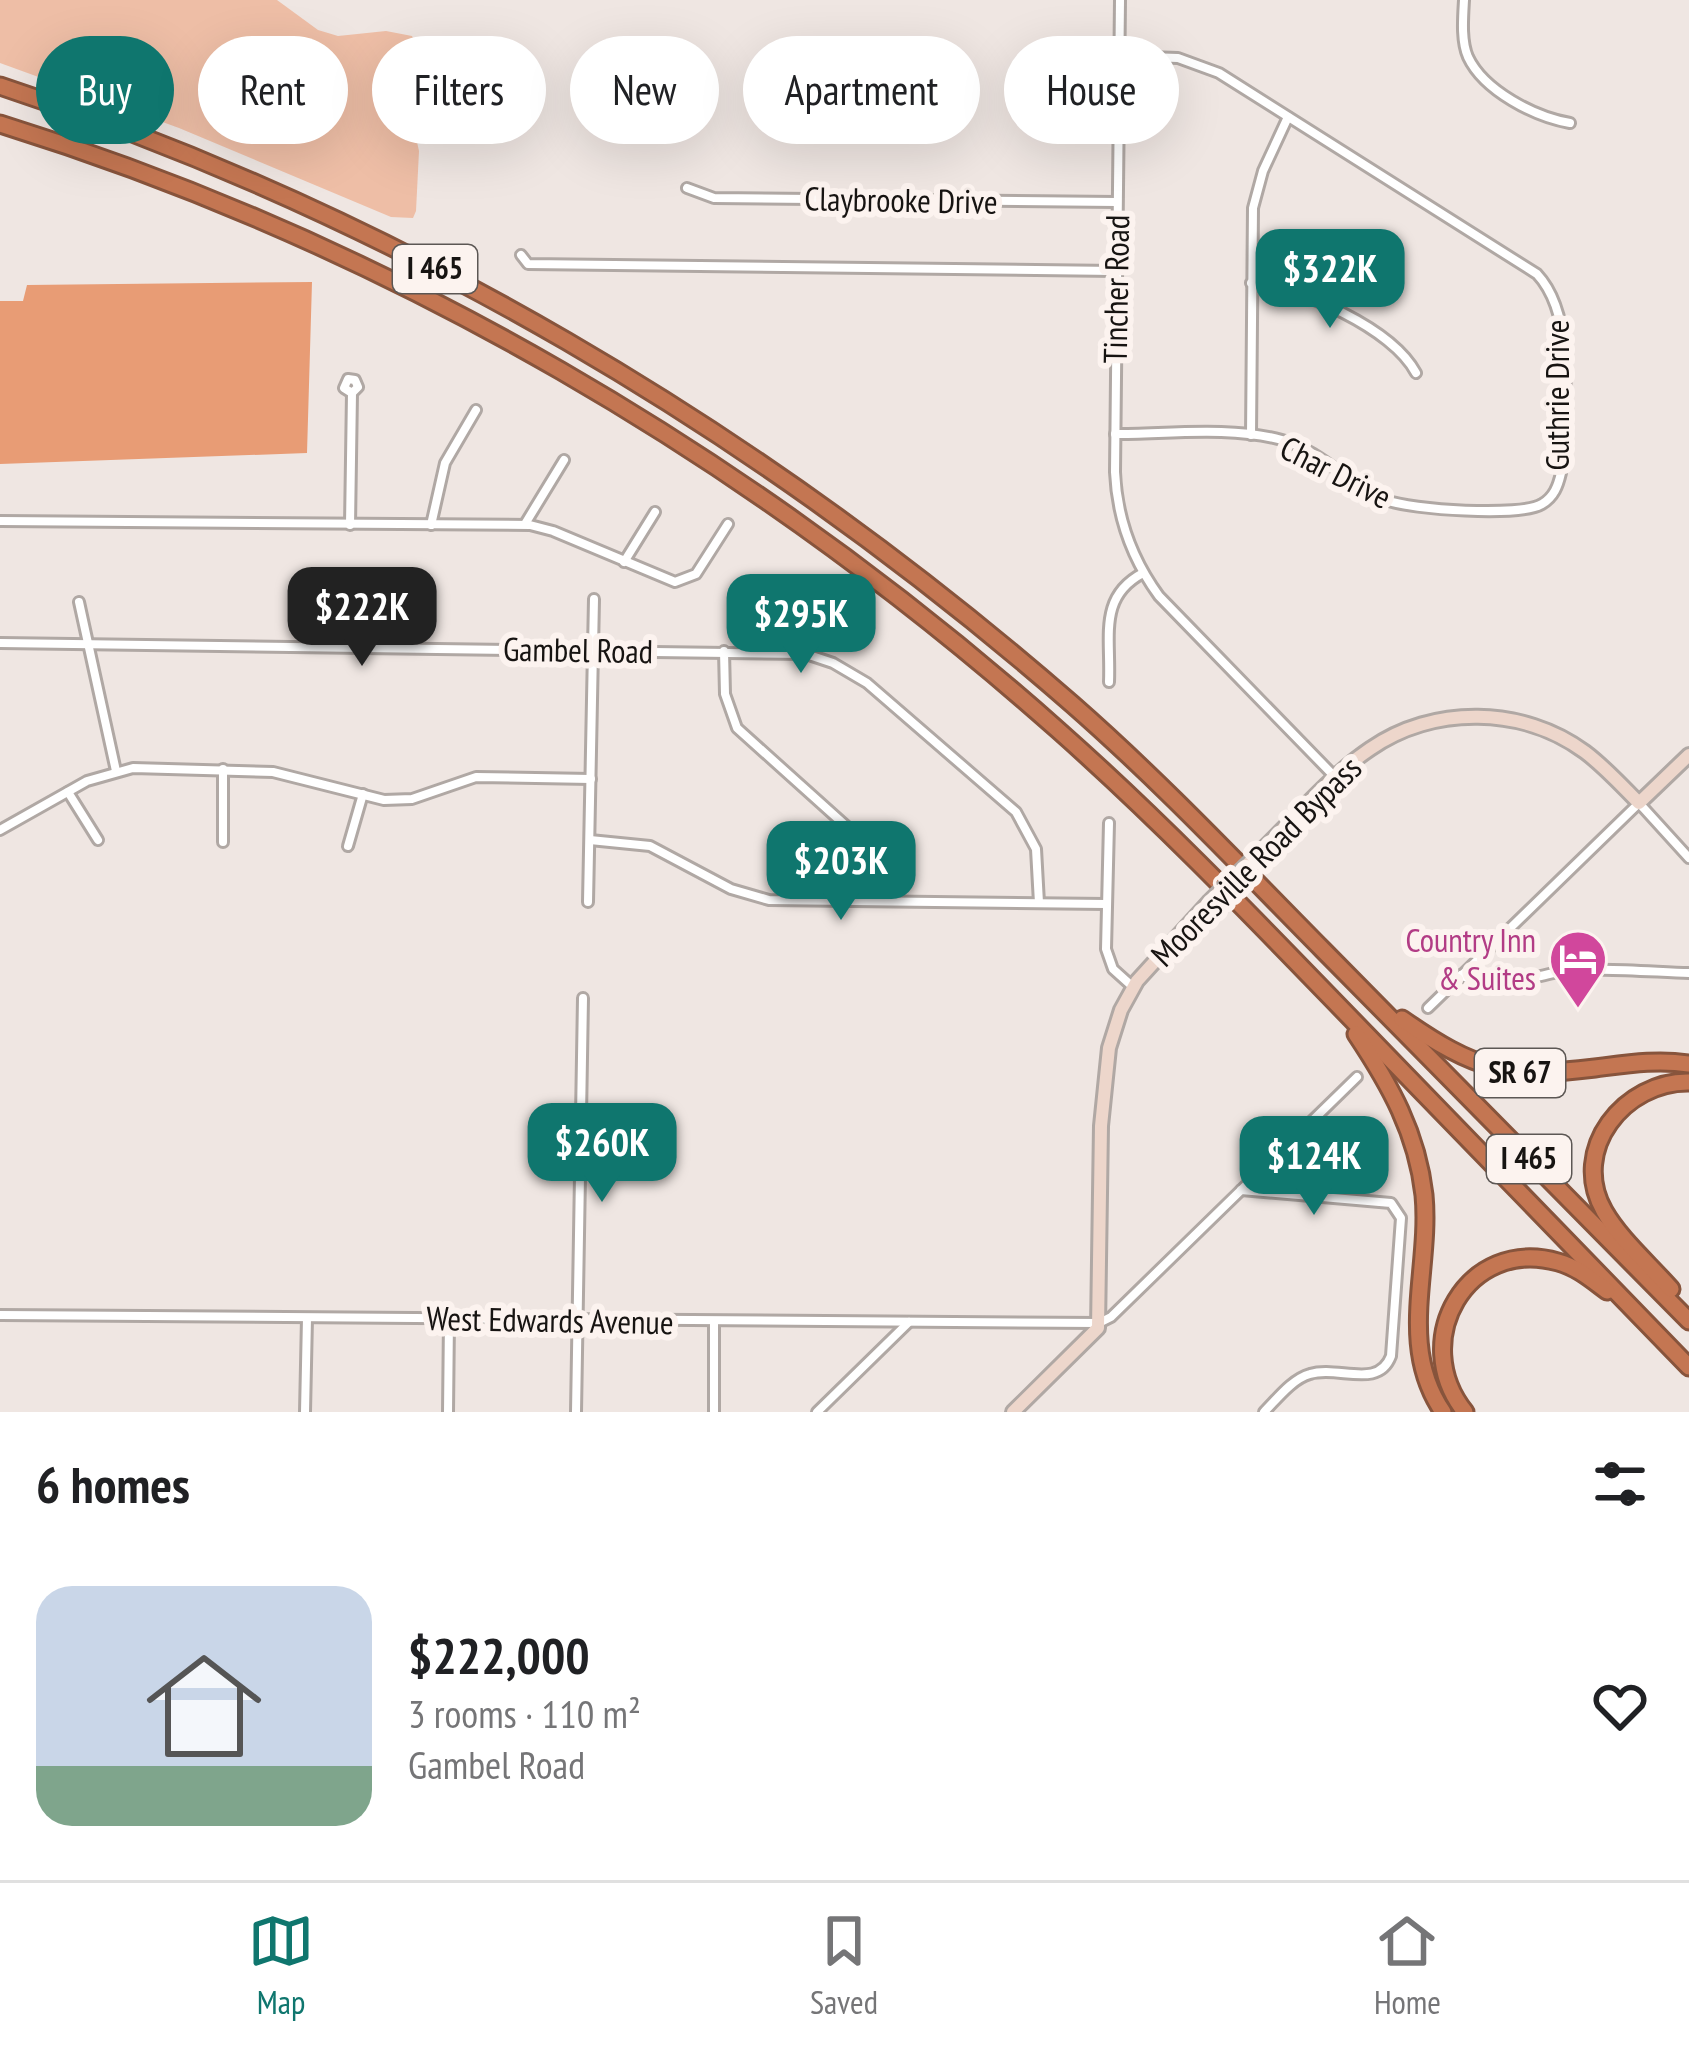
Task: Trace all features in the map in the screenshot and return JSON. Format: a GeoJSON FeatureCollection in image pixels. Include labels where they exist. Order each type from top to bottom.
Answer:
{"type":"FeatureCollection","features":[{"type":"Feature","properties":{"kind":"highway","name":"I 465"},"geometry":{"type":"LineString","coordinates":[[0,86],[237,174],[393,248],[585,353],[777,474],[960,609],[1170,795],[1689,1321]]}},
{"type":"Feature","properties":{"kind":"highway","name":"I 465"},"geometry":{"type":"LineString","coordinates":[[0,124],[206,199],[377,274],[571,377],[760,496],[940,630],[1057,728],[1167,832],[1689,1367]]}},
{"type":"Feature","properties":{"kind":"highway","name":"SR 67"},"geometry":{"type":"LineString","coordinates":[[1370,997],[1445,1049],[1497,1070],[1539,1074],[1650,1061],[1689,1064]]}},
{"type":"Feature","properties":{"kind":"highway"},"geometry":{"type":"LineString","coordinates":[[1334,1002],[1394,1095],[1416,1151],[1425,1222],[1418,1352],[1428,1388],[1443,1412]]}},
{"type":"Feature","properties":{"kind":"highway"},"geometry":{"type":"LineString","coordinates":[[1689,1082],[1652,1088],[1624,1104],[1599,1142],[1594,1175],[1606,1215],[1689,1309]]}},
{"type":"Feature","properties":{"kind":"highway"},"geometry":{"type":"LineString","coordinates":[[1465,1412],[1445,1375],[1442,1338],[1454,1302],[1486,1271],[1522,1258],[1559,1262],[1639,1314]]}},
{"type":"Feature","properties":{"kind":"street","name":"Tincher Road"},"geometry":{"type":"LineString","coordinates":[[1119,36],[1120,0]]}},
{"type":"Feature","properties":{"kind":"street"},"geometry":{"type":"LineString","coordinates":[[1464,0],[1467,55],[1484,80],[1545,119],[1570,123]]}},
{"type":"Feature","properties":{"kind":"street","name":"Guthrie Drive"},"geometry":{"type":"LineString","coordinates":[[1179,59],[1199,64],[1288,117],[1524,265],[1545,284],[1558,308],[1563,336],[1561,473],[1552,496]]}},
{"type":"Feature","properties":{"kind":"street"},"geometry":{"type":"LineString","coordinates":[[1251,435],[1253,208],[1263,171],[1288,117]]}},
{"type":"Feature","properties":{"kind":"street","name":"Tincher Road"},"geometry":{"type":"LineString","coordinates":[[1118,144],[1118,508],[1143,573],[1169,608],[1336,778]]}},
{"type":"Feature","properties":{"kind":"street","name":"Claybrooke Drive"},"geometry":{"type":"LineString","coordinates":[[687,188],[714,198],[1117,202]]}},
{"type":"Feature","properties":{"kind":"street"},"geometry":{"type":"LineString","coordinates":[[521,255],[528,264],[1116,271]]}},
{"type":"Feature","properties":{"kind":"street"},"geometry":{"type":"LineString","coordinates":[[1251,283],[1319,299],[1406,354],[1416,373]]}},
{"type":"Feature","properties":{"kind":"street"},"geometry":{"type":"LineString","coordinates":[[350,525],[352,393]]}},
{"type":"Feature","properties":{"kind":"street"},"geometry":{"type":"LineString","coordinates":[[431,525],[442,470],[476,410]]}},
{"type":"Feature","properties":{"kind":"street","name":"Char Drive"},"geometry":{"type":"LineString","coordinates":[[1115,434],[1251,435],[1304,449],[1378,497],[1413,508],[1529,509],[1552,496]]}},
{"type":"Feature","properties":{"kind":"street"},"geometry":{"type":"LineString","coordinates":[[524,525],[564,460]]}},
{"type":"Feature","properties":{"kind":"street"},"geometry":{"type":"LineString","coordinates":[[624,562],[655,512]]}},
{"type":"Feature","properties":{"kind":"street"},"geometry":{"type":"LineString","coordinates":[[0,521],[524,525],[543,527],[670,581],[686,581],[696,574],[728,524]]}},
{"type":"Feature","properties":{"kind":"street"},"geometry":{"type":"LineString","coordinates":[[1109,682],[1114,597],[1143,573]]}},
{"type":"Feature","properties":{"kind":"street"},"geometry":{"type":"LineString","coordinates":[[589,902],[593,599]]}},
{"type":"Feature","properties":{"kind":"street"},"geometry":{"type":"LineString","coordinates":[[80,602],[116,771]]}},
{"type":"Feature","properties":{"kind":"street","name":"Gambel Road"},"geometry":{"type":"LineString","coordinates":[[0,644],[783,651],[822,658],[861,678],[1016,812],[1037,855],[1039,903]]}},
{"type":"Feature","properties":{"kind":"street"},"geometry":{"type":"LineString","coordinates":[[724,651],[725,694],[733,721],[747,740],[855,834],[869,859],[874,901]]}},
{"type":"Feature","properties":{"kind":"street","name":"Mooresville Road Bypass"},"geometry":{"type":"LineString","coordinates":[[1133,987],[1160,952],[1336,778],[1374,746],[1418,725],[1460,717],[1499,718],[1541,728],[1587,754],[1639,803]]}},
{"type":"Feature","properties":{"kind":"street"},"geometry":{"type":"LineString","coordinates":[[1428,1008],[1689,755]]}},
{"type":"Feature","properties":{"kind":"street"},"geometry":{"type":"LineString","coordinates":[[223,769],[223,842]]}},
{"type":"Feature","properties":{"kind":"street"},"geometry":{"type":"LineString","coordinates":[[0,830],[116,771],[280,773],[384,800],[412,799],[476,777],[591,778]]}},
{"type":"Feature","properties":{"kind":"street"},"geometry":{"type":"LineString","coordinates":[[68,792],[98,840]]}},
{"type":"Feature","properties":{"kind":"street"},"geometry":{"type":"LineString","coordinates":[[348,845],[362,794]]}},
{"type":"Feature","properties":{"kind":"street"},"geometry":{"type":"LineString","coordinates":[[1639,803],[1689,858]]}},
{"type":"Feature","properties":{"kind":"street"},"geometry":{"type":"LineString","coordinates":[[1013,1412],[1094,1334],[1099,1323],[1103,1079],[1115,1025],[1133,987],[1118,976],[1108,958],[1109,823]]}},
{"type":"Feature","properties":{"kind":"street"},"geometry":{"type":"LineString","coordinates":[[590,839],[650,846],[750,896],[777,901],[1106,904]]}},
{"type":"Feature","properties":{"kind":"street"},"geometry":{"type":"LineString","coordinates":[[1461,975],[1472,982],[1494,982],[1532,981],[1554,973],[1689,973]]}},
{"type":"Feature","properties":{"kind":"street"},"geometry":{"type":"LineString","coordinates":[[577,1412],[583,998]]}},
{"type":"Feature","properties":{"kind":"street"},"geometry":{"type":"LineString","coordinates":[[1099,1323],[1111,1317],[1358,1077]]}},
{"type":"Feature","properties":{"kind":"street"},"geometry":{"type":"LineString","coordinates":[[1241,1190],[1390,1203],[1401,1218],[1387,1367],[1375,1375],[1316,1372],[1300,1378],[1264,1412]]}},
{"type":"Feature","properties":{"kind":"street","name":"West Edwards Avenue"},"geometry":{"type":"LineString","coordinates":[[0,1315],[1099,1323]]}},
{"type":"Feature","properties":{"kind":"street"},"geometry":{"type":"LineString","coordinates":[[305,1412],[307,1318]]}},
{"type":"Feature","properties":{"kind":"street"},"geometry":{"type":"LineString","coordinates":[[448,1412],[449,1318]]}},
{"type":"Feature","properties":{"kind":"street"},"geometry":{"type":"LineString","coordinates":[[714,1321],[714,1412]]}},
{"type":"Feature","properties":{"kind":"street"},"geometry":{"type":"LineString","coordinates":[[817,1412],[909,1322]]}},
{"type":"Feature","properties":{"kind":"shaded area"},"geometry":{"type":"Polygon","coordinates":[[[0,0],[277,0],[318,30],[338,36],[198,36],[198,136],[174,126],[174,36],[36,36],[36,76],[0,63],[0,0]]]}},
{"type":"Feature","properties":{"kind":"shaded area"},"geometry":{"type":"Polygon","coordinates":[[[386,31],[412,36],[372,36],[372,144],[417,144],[419,151],[416,211],[413,218],[391,217],[217,144],[348,144],[348,36],[338,36],[386,31]]]}},
{"type":"Feature","properties":{"kind":"shaded area"},"geometry":{"type":"Polygon","coordinates":[[[312,282],[307,453],[0,464],[0,301],[23,301],[27,285],[312,282]]]}},
{"type":"Feature","properties":{"kind":"place","name":"Country Inn & Suites"},"geometry":{"type":"Point","coordinates":[1578,1010]}}]}
